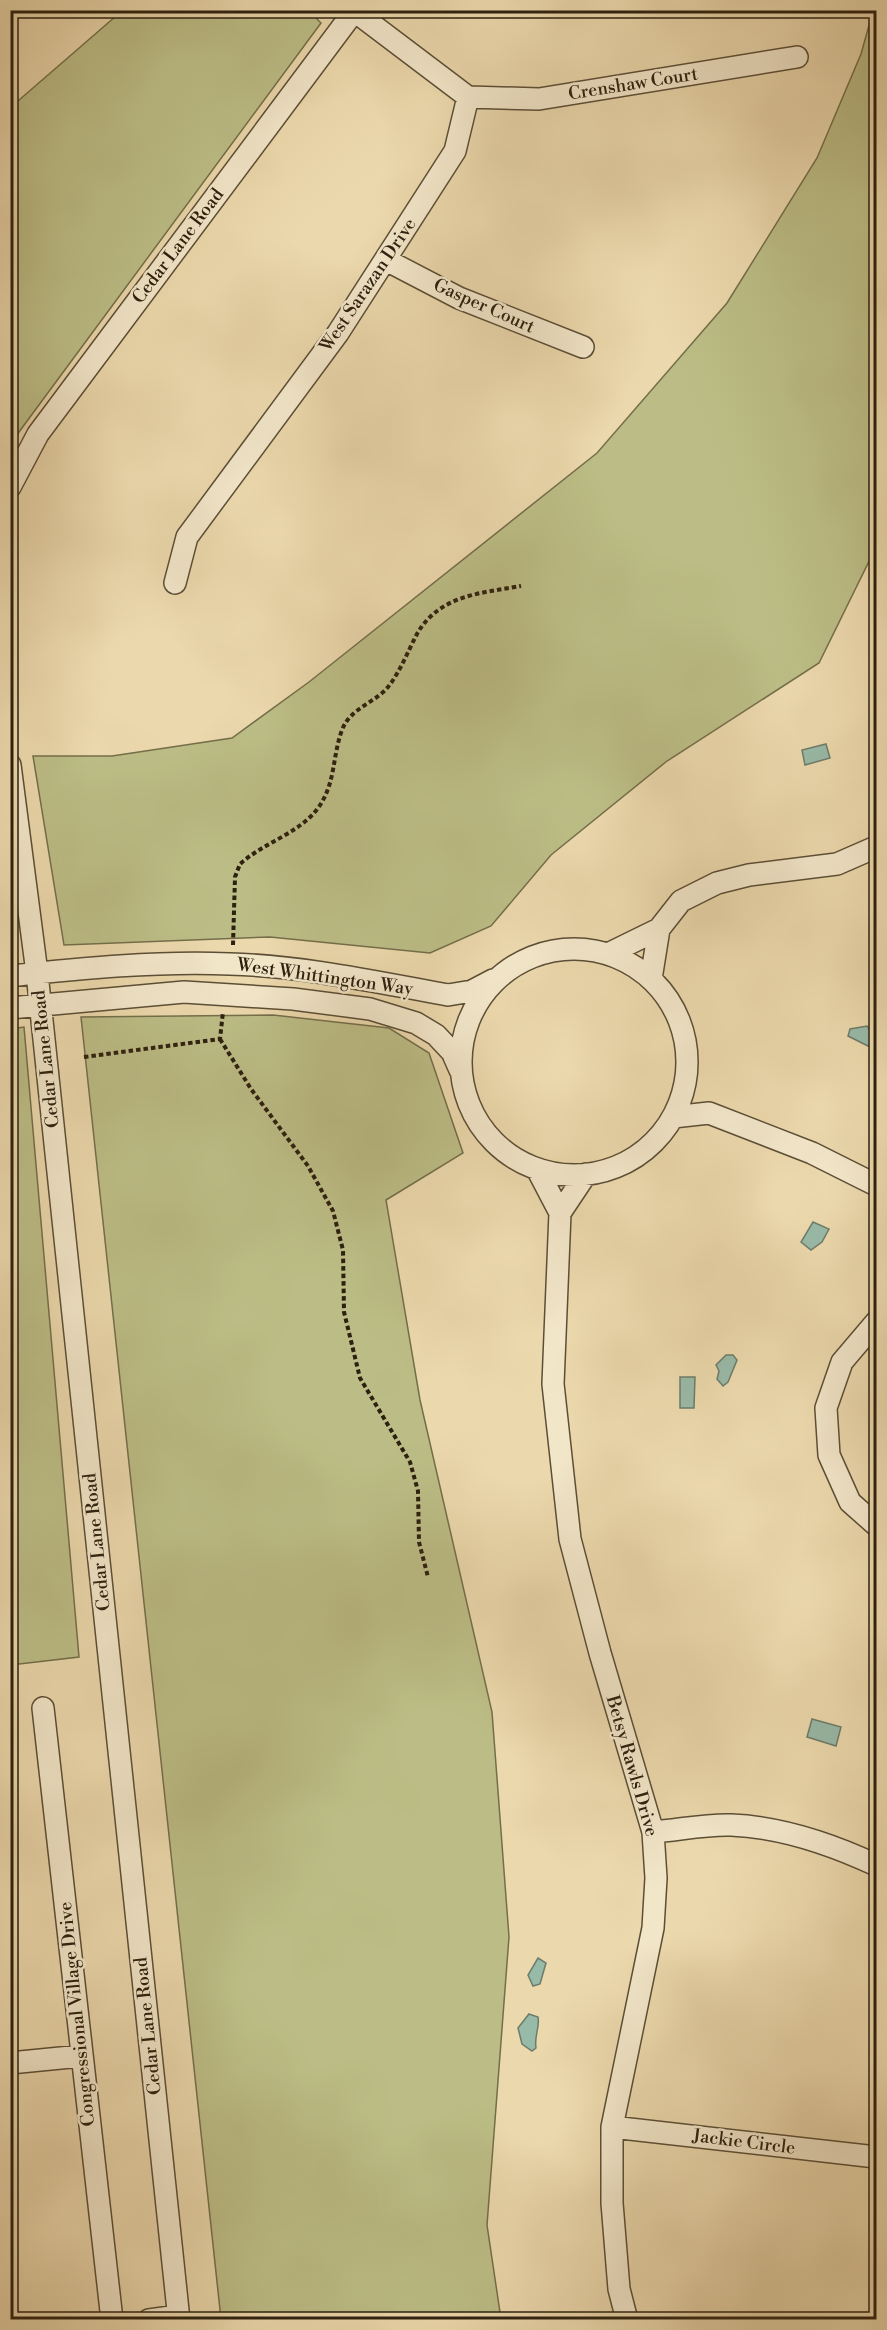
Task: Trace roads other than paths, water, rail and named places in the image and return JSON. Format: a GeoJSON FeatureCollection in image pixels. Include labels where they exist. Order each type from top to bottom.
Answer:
{"type":"FeatureCollection","features":[{"type":"Feature","properties":{"kind":"street"},"geometry":{"type":"LineString","coordinates":[[354,11],[468,97]]}},
{"type":"Feature","properties":{"kind":"street","name":"Cedar Lane Road"},"geometry":{"type":"LineString","coordinates":[[10,487],[38,434],[354,11]]}},
{"type":"Feature","properties":{"kind":"street","name":"Crenshaw Court"},"geometry":{"type":"LineString","coordinates":[[468,97],[539,99],[797,57]]}},
{"type":"Feature","properties":{"kind":"street","name":"West Sarazan Drive"},"geometry":{"type":"LineString","coordinates":[[175,583],[187,537],[338,333],[454,151],[468,97]]}},
{"type":"Feature","properties":{"kind":"street","name":"Gasper Court"},"geometry":{"type":"LineString","coordinates":[[386,260],[459,298],[583,347]]}},
{"type":"Feature","properties":{"kind":"street","name":"Cedar Lane Road"},"geometry":{"type":"LineString","coordinates":[[10,765],[37,973],[178,2318]]}},
{"type":"Feature","properties":{"kind":"street"},"geometry":{"type":"LineString","coordinates":[[608,954],[659,928],[681,901],[717,883],[749,874],[837,864],[876,847]]}},
{"type":"Feature","properties":{"kind":"street"},"geometry":{"type":"LineString","coordinates":[[651,979],[659,928]]}},
{"type":"Feature","properties":{"kind":"street","name":"West Whittington Way"},"geometry":{"type":"LineString","coordinates":[[10,976],[181,963],[232,964],[293,969],[448,995],[472,991],[517,965],[558,950],[589,950],[608,954],[638,968],[665,994],[681,1025],[685,1044],[686,1075]]}},
{"type":"Feature","properties":{"kind":"street"},"geometry":{"type":"LineString","coordinates":[[501,976],[480,999],[468,1022],[463,1041],[461,1074],[469,1104],[490,1138],[516,1160],[537,1169],[568,1175],[586,1174],[624,1163],[636,1156],[662,1133],[673,1117],[686,1075]]}},
{"type":"Feature","properties":{"kind":"street","name":"West Whittington Way"},"geometry":{"type":"LineString","coordinates":[[10,1008],[184,992],[293,999],[370,1009],[416,1023],[436,1035],[452,1052],[461,1074]]}},
{"type":"Feature","properties":{"kind":"street"},"geometry":{"type":"LineString","coordinates":[[686,1075],[709,1113]]}},
{"type":"Feature","properties":{"kind":"street"},"geometry":{"type":"LineString","coordinates":[[673,1117],[709,1113],[812,1153],[876,1185]]}},
{"type":"Feature","properties":{"kind":"street","name":"Betsy Rawls Drive"},"geometry":{"type":"LineString","coordinates":[[537,1169],[560,1214],[554,1384],[570,1539],[600,1653],[653,1832],[656,1878],[653,1928],[612,2127],[612,2203],[619,2289],[627,2319]]}},
{"type":"Feature","properties":{"kind":"street"},"geometry":{"type":"LineString","coordinates":[[560,1214],[586,1174]]}},
{"type":"Feature","properties":{"kind":"street"},"geometry":{"type":"LineString","coordinates":[[876,1322],[842,1362],[826,1408],[829,1455],[850,1502],[876,1525]]}},
{"type":"Feature","properties":{"kind":"street","name":"Congressional Village Drive"},"geometry":{"type":"LineString","coordinates":[[43,1708],[112,2319]]}},
{"type":"Feature","properties":{"kind":"street"},"geometry":{"type":"LineString","coordinates":[[653,1832],[730,1825],[773,1830],[834,1846],[876,1865]]}},
{"type":"Feature","properties":{"kind":"street"},"geometry":{"type":"LineString","coordinates":[[10,2063],[81,2056]]}},
{"type":"Feature","properties":{"kind":"street","name":"Jackie Circle"},"geometry":{"type":"LineString","coordinates":[[612,2127],[876,2157]]}},
{"type":"Feature","properties":{"kind":"street"},"geometry":{"type":"LineString","coordinates":[[149,2319],[178,2318]]}}]}
